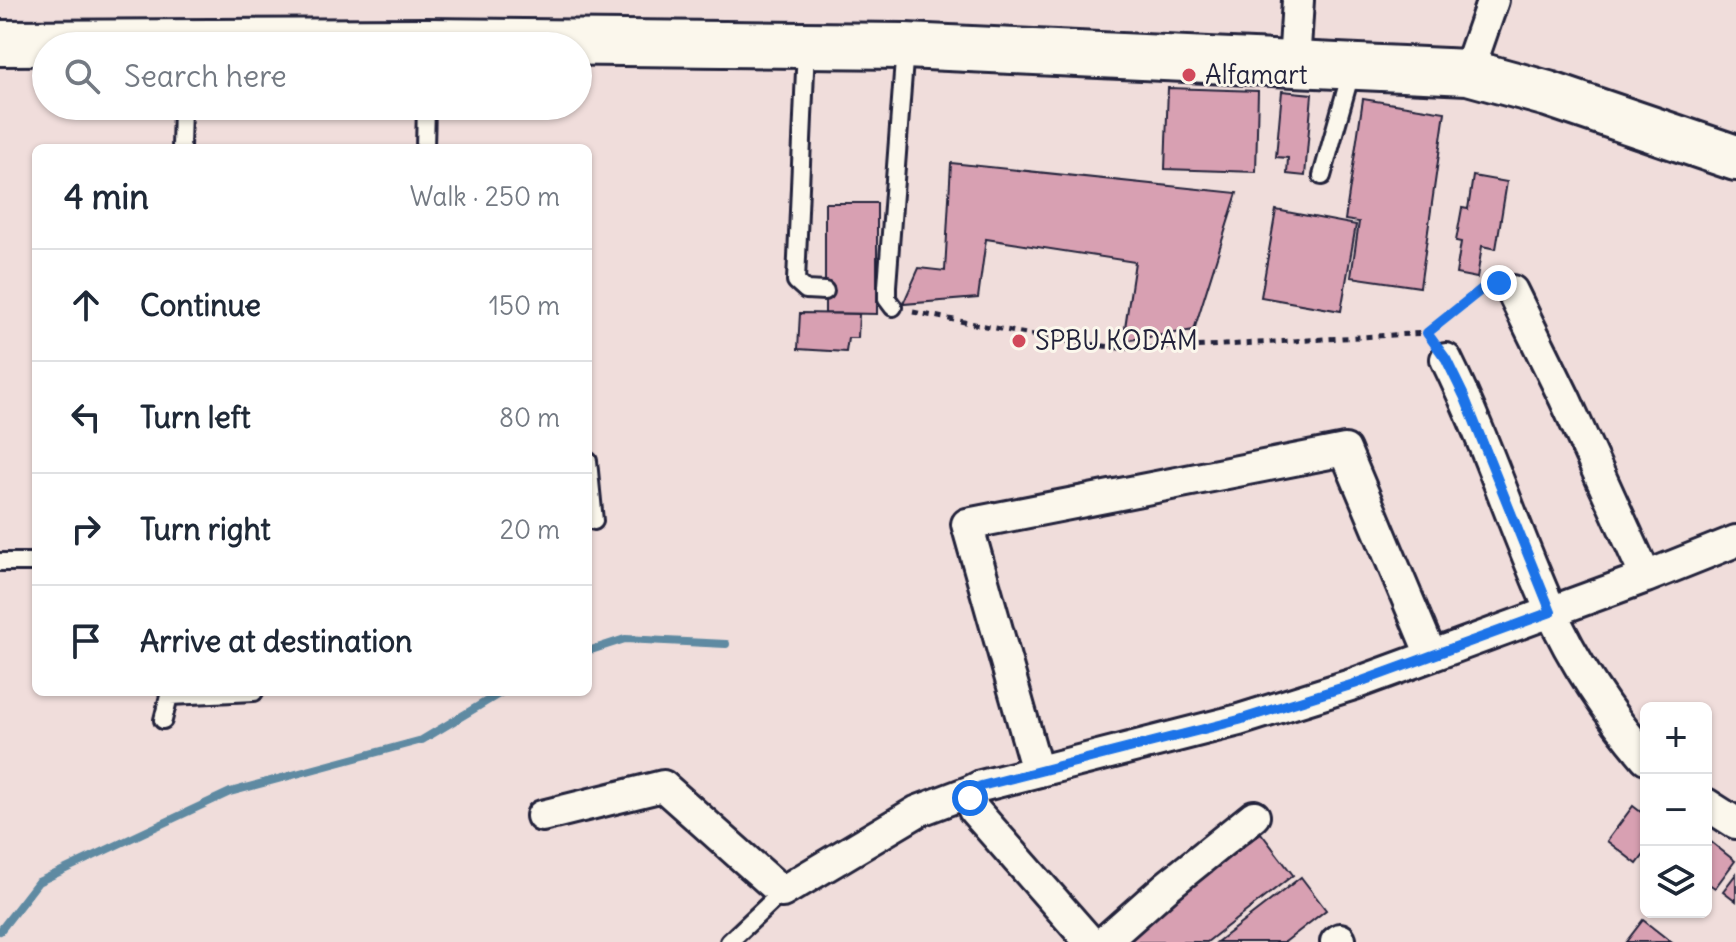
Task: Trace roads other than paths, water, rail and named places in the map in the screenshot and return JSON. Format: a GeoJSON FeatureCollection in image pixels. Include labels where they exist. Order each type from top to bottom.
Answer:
{"type":"FeatureCollection","features":[{"type":"Feature","properties":{"kind":"highway"},"geometry":{"type":"LineString","coordinates":[[0,43],[32,43]]}},
{"type":"Feature","properties":{"kind":"highway"},"geometry":{"type":"LineString","coordinates":[[592,44],[905,46],[1468,72],[1548,94],[1719,151]]}},
{"type":"Feature","properties":{"kind":"street"},"geometry":{"type":"LineString","coordinates":[[1294,65],[1298,0]]}},
{"type":"Feature","properties":{"kind":"street"},"geometry":{"type":"LineString","coordinates":[[1468,72],[1493,0]]}},
{"type":"Feature","properties":{"kind":"street"},"geometry":{"type":"LineString","coordinates":[[1512,291],[1646,577]]}},
{"type":"Feature","properties":{"kind":"street"},"geometry":{"type":"LineString","coordinates":[[1446,359],[1464,396],[1551,612],[1614,719],[1640,751]]}},
{"type":"Feature","properties":{"kind":"street"},"geometry":{"type":"LineString","coordinates":[[1037,771],[967,524],[1345,450],[1431,655]]}},
{"type":"Feature","properties":{"kind":"street"},"geometry":{"type":"LineString","coordinates":[[542,816],[663,786],[782,892],[918,811],[981,786],[1239,720],[1354,684],[1736,541]]}},
{"type":"Feature","properties":{"kind":"street"},"geometry":{"type":"LineString","coordinates":[[971,791],[974,810],[1090,942]]}},
{"type":"Feature","properties":{"kind":"street"},"geometry":{"type":"LineString","coordinates":[[1712,808],[1736,823]]}},
{"type":"Feature","properties":{"kind":"street"},"geometry":{"type":"LineString","coordinates":[[1104,942],[1254,816]]}},
{"type":"Feature","properties":{"kind":"lane"},"geometry":{"type":"LineString","coordinates":[[806,45],[796,281],[806,290],[825,291]]}},
{"type":"Feature","properties":{"kind":"lane"},"geometry":{"type":"LineString","coordinates":[[893,307],[882,286],[905,46]]}},
{"type":"Feature","properties":{"kind":"lane"},"geometry":{"type":"LineString","coordinates":[[1322,176],[1352,67]]}},
{"type":"Feature","properties":{"kind":"lane"},"geometry":{"type":"LineString","coordinates":[[181,144],[182,120]]}},
{"type":"Feature","properties":{"kind":"lane"},"geometry":{"type":"LineString","coordinates":[[425,144],[426,120]]}},
{"type":"Feature","properties":{"kind":"lane"},"geometry":{"type":"LineString","coordinates":[[592,501],[594,521]]}},
{"type":"Feature","properties":{"kind":"lane"},"geometry":{"type":"LineString","coordinates":[[0,562],[32,562]]}},
{"type":"Feature","properties":{"kind":"lane"},"geometry":{"type":"LineString","coordinates":[[163,720],[169,696]]}},
{"type":"Feature","properties":{"kind":"lane"},"geometry":{"type":"LineString","coordinates":[[729,942],[782,892]]}},
{"type":"Feature","properties":{"kind":"waterway"},"geometry":{"type":"LineString","coordinates":[[592,650],[625,639],[726,644]]}},
{"type":"Feature","properties":{"kind":"waterway"},"geometry":{"type":"LineString","coordinates":[[0,931],[38,882],[230,792],[422,740],[495,696]]}},
{"type":"Feature","properties":{"kind":"place","name":"Alfamart"},"geometry":{"type":"Point","coordinates":[1189,75]}},
{"type":"Feature","properties":{"kind":"place","name":"SPBU KODAM"},"geometry":{"type":"Point","coordinates":[1019,341]}}]}
